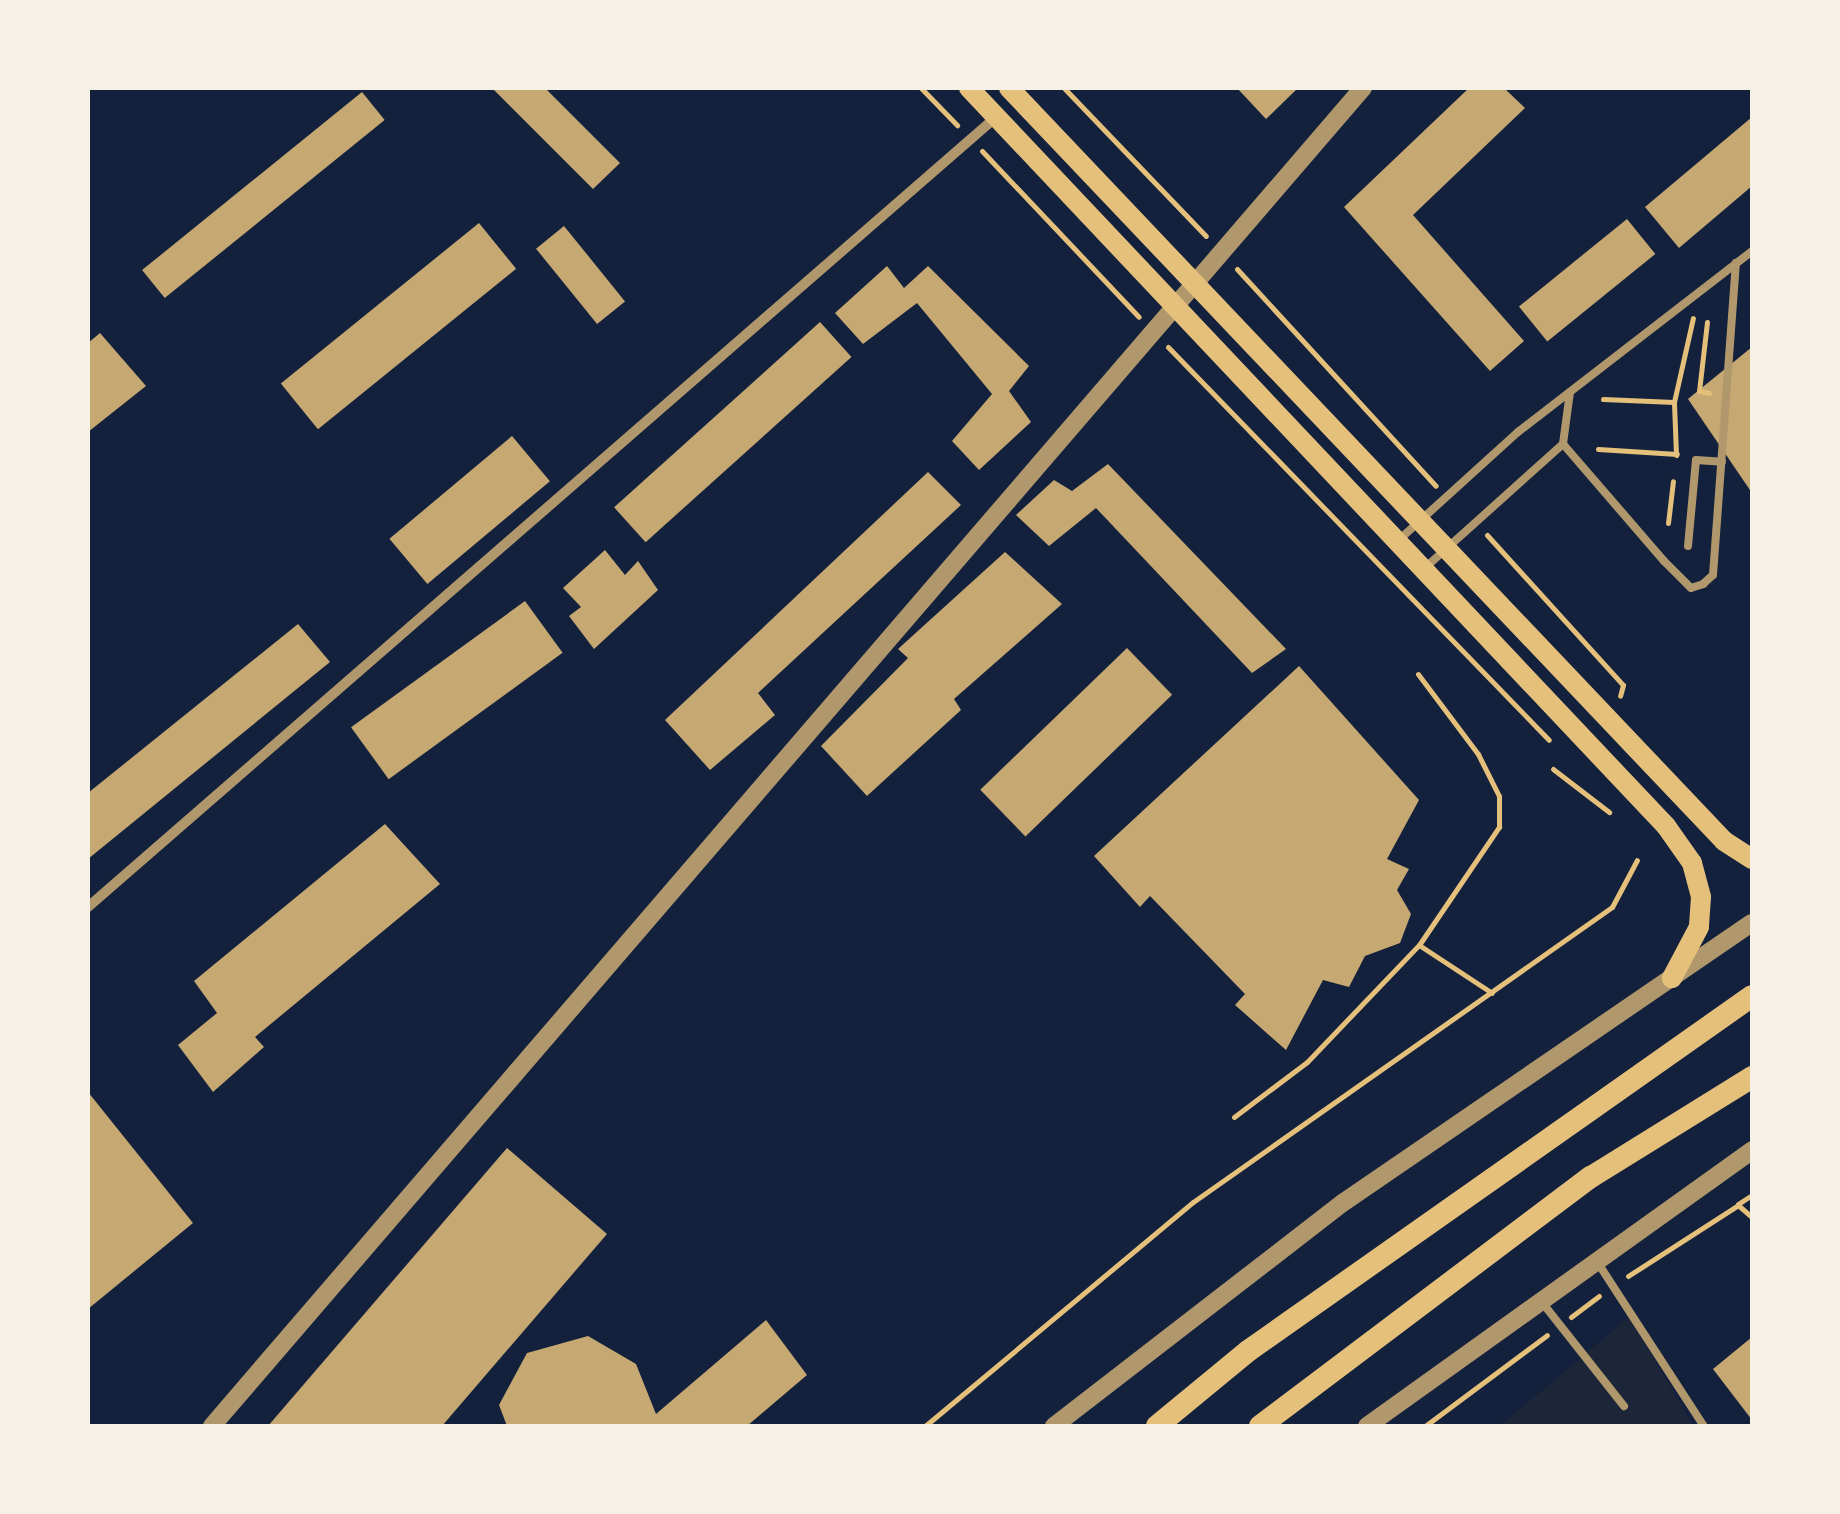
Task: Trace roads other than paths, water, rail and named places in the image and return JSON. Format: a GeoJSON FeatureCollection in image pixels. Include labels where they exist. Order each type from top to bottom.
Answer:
{"type":"FeatureCollection","features":[{"type":"Feature","properties":{"kind":"highway"},"geometry":{"type":"LineString","coordinates":[[1156,1426],[1248,1351],[1752,996]]}},
{"type":"Feature","properties":{"kind":"highway"},"geometry":{"type":"LineString","coordinates":[[1260,1426],[1591,1177],[1752,1078]]}},
{"type":"Feature","properties":{"kind":"main road"},"geometry":{"type":"LineString","coordinates":[[969,88],[1401,538],[1692,863],[1698,927],[1672,978]]}},
{"type":"Feature","properties":{"kind":"main road"},"geometry":{"type":"LineString","coordinates":[[1009,88],[1195,277],[1632,742],[1752,859]]}},
{"type":"Feature","properties":{"kind":"street"},"geometry":{"type":"LineString","coordinates":[[212,1426],[1172,302],[1364,88]]}},
{"type":"Feature","properties":{"kind":"street"},"geometry":{"type":"LineString","coordinates":[[88,908],[996,117]]}},
{"type":"Feature","properties":{"kind":"street"},"geometry":{"type":"LineString","coordinates":[[1054,1426],[1344,1202],[1752,923]]}},
{"type":"Feature","properties":{"kind":"street"},"geometry":{"type":"LineString","coordinates":[[1366,1426],[1593,1257],[1752,1150]]}},
{"type":"Feature","properties":{"kind":"lane"},"geometry":{"type":"LineString","coordinates":[[1401,538],[1570,392],[1752,250]]}},
{"type":"Feature","properties":{"kind":"lane"},"geometry":{"type":"LineString","coordinates":[[1563,444],[1691,588],[1713,575],[1736,263]]}},
{"type":"Feature","properties":{"kind":"lane"},"geometry":{"type":"LineString","coordinates":[[1427,566],[1563,444],[1570,392]]}},
{"type":"Feature","properties":{"kind":"lane"},"geometry":{"type":"LineString","coordinates":[[1688,546],[1696,460],[1722,462]]}},
{"type":"Feature","properties":{"kind":"lane"},"geometry":{"type":"LineString","coordinates":[[1593,1257],[1704,1426]]}},
{"type":"Feature","properties":{"kind":"lane"},"geometry":{"type":"LineString","coordinates":[[1539,1298],[1624,1406]]}}]}
